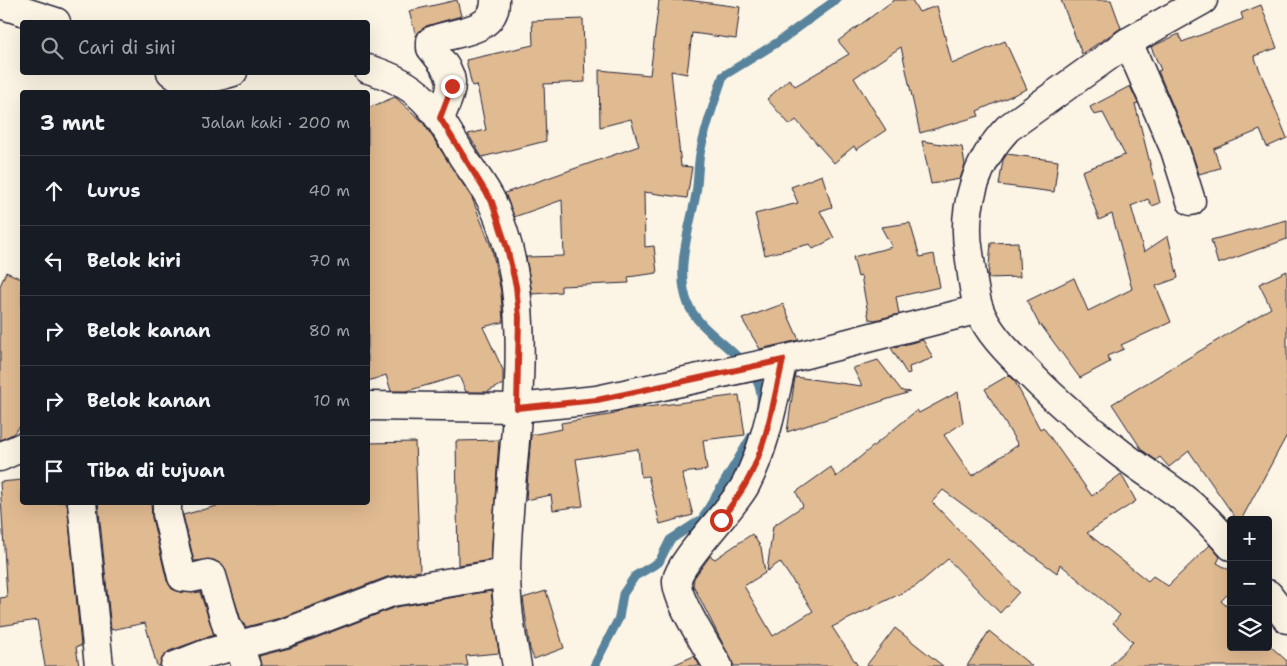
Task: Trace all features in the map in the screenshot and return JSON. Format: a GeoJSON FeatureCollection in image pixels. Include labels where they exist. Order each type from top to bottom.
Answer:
{"type":"FeatureCollection","features":[{"type":"Feature","properties":{"kind":"street"},"geometry":{"type":"LineString","coordinates":[[440,118],[452,86],[449,70],[431,48],[431,41],[476,29],[487,21],[495,0]]}},
{"type":"Feature","properties":{"kind":"street"},"geometry":{"type":"LineString","coordinates":[[1204,0],[1128,42],[1048,98],[1008,128],[993,143],[978,174],[966,219],[967,243],[979,309],[1004,347],[1042,387],[1116,450],[1184,499],[1227,542]]}},
{"type":"Feature","properties":{"kind":"street"},"geometry":{"type":"LineString","coordinates":[[0,4],[50,20]]}},
{"type":"Feature","properties":{"kind":"street"},"geometry":{"type":"LineString","coordinates":[[1128,42],[1175,150],[1192,201]]}},
{"type":"Feature","properties":{"kind":"street"},"geometry":{"type":"LineString","coordinates":[[370,70],[388,75],[418,91],[440,118],[492,202],[507,248],[516,286],[519,317],[517,408],[506,573],[517,666]]}},
{"type":"Feature","properties":{"kind":"street"},"geometry":{"type":"LineString","coordinates":[[174,75],[177,78],[188,81],[218,75]]}},
{"type":"Feature","properties":{"kind":"street"},"geometry":{"type":"LineString","coordinates":[[370,406],[517,408],[597,400],[783,360],[979,309]]}},
{"type":"Feature","properties":{"kind":"street"},"geometry":{"type":"LineString","coordinates":[[718,666],[679,594],[677,580],[684,564],[721,520],[745,486],[760,454],[769,424],[783,360]]}},
{"type":"Feature","properties":{"kind":"street"},"geometry":{"type":"LineString","coordinates":[[0,457],[20,448]]}},
{"type":"Feature","properties":{"kind":"street"},"geometry":{"type":"LineString","coordinates":[[82,505],[98,666]]}},
{"type":"Feature","properties":{"kind":"street"},"geometry":{"type":"LineString","coordinates":[[167,505],[167,514],[182,577],[192,578],[208,574],[212,576],[227,627],[242,656]]}},
{"type":"Feature","properties":{"kind":"street"},"geometry":{"type":"LineString","coordinates":[[175,666],[208,654],[242,656],[285,633],[392,592],[506,573]]}},
{"type":"Feature","properties":{"kind":"street"},"geometry":{"type":"LineString","coordinates":[[1272,599],[1287,619]]}},
{"type":"Feature","properties":{"kind":"building"},"geometry":{"type":"Polygon","coordinates":[[[457,0],[461,16],[426,26],[416,36],[409,11],[457,0]]]}},
{"type":"Feature","properties":{"kind":"building"},"geometry":{"type":"Polygon","coordinates":[[[659,0],[687,0],[740,7],[736,39],[692,33],[687,74],[671,71],[681,166],[692,167],[687,198],[644,192],[645,247],[654,246],[657,273],[628,277],[629,283],[561,286],[561,292],[532,294],[526,257],[564,256],[562,200],[514,217],[505,193],[639,146],[631,119],[600,127],[599,70],[650,75],[659,0]]]}},
{"type":"Feature","properties":{"kind":"building"},"geometry":{"type":"Polygon","coordinates":[[[894,0],[912,0],[919,12],[937,6],[952,64],[1005,41],[1027,89],[977,111],[979,116],[920,133],[901,47],[854,78],[886,130],[856,150],[854,146],[834,163],[796,120],[790,125],[767,99],[789,79],[795,86],[849,54],[838,41],[894,0]]]}},
{"type":"Feature","properties":{"kind":"building"},"geometry":{"type":"Polygon","coordinates":[[[1061,0],[1111,0],[1121,28],[1082,54],[1061,0]]]}},
{"type":"Feature","properties":{"kind":"building"},"geometry":{"type":"Polygon","coordinates":[[[1261,5],[1277,48],[1254,56],[1287,138],[1267,147],[1260,130],[1214,149],[1220,168],[1199,174],[1189,144],[1158,71],[1161,70],[1151,47],[1179,34],[1182,42],[1243,19],[1241,13],[1261,5]]]}},
{"type":"Feature","properties":{"kind":"building"},"geometry":{"type":"Polygon","coordinates":[[[583,19],[585,82],[544,84],[546,141],[482,157],[468,134],[486,130],[477,85],[472,86],[466,60],[533,45],[532,21],[583,19]]]}},
{"type":"Feature","properties":{"kind":"building"},"geometry":{"type":"Polygon","coordinates":[[[1130,86],[1138,103],[1135,104],[1160,203],[1152,206],[1148,199],[1131,206],[1144,252],[1168,236],[1178,278],[1156,286],[1171,322],[1121,345],[1124,349],[1107,356],[1110,362],[1080,378],[1040,326],[1027,301],[1074,278],[1088,311],[1132,289],[1112,214],[1099,220],[1082,171],[1125,155],[1103,113],[1094,115],[1090,107],[1130,86]]]}},
{"type":"Feature","properties":{"kind":"building"},"geometry":{"type":"Polygon","coordinates":[[[395,97],[422,121],[472,198],[492,249],[501,292],[503,322],[483,327],[503,370],[503,384],[487,392],[466,392],[459,376],[407,391],[391,391],[386,375],[370,380],[370,107],[395,97]]]}},
{"type":"Feature","properties":{"kind":"building"},"geometry":{"type":"Polygon","coordinates":[[[922,141],[962,147],[965,165],[960,179],[931,184],[922,141]]]}},
{"type":"Feature","properties":{"kind":"building"},"geometry":{"type":"Polygon","coordinates":[[[1007,154],[1058,161],[1054,192],[999,185],[1003,160],[1007,154]]]}},
{"type":"Feature","properties":{"kind":"building"},"geometry":{"type":"Polygon","coordinates":[[[822,175],[832,207],[820,211],[834,238],[813,249],[810,244],[765,255],[755,214],[798,203],[791,187],[822,175]]]}},
{"type":"Feature","properties":{"kind":"building"},"geometry":{"type":"Polygon","coordinates":[[[1287,220],[1287,239],[1218,264],[1211,240],[1287,220]]]}},
{"type":"Feature","properties":{"kind":"building"},"geometry":{"type":"Polygon","coordinates":[[[910,223],[920,257],[934,254],[940,287],[896,297],[899,314],[875,320],[869,319],[861,276],[858,277],[853,257],[892,247],[881,227],[910,223]]]}},
{"type":"Feature","properties":{"kind":"building"},"geometry":{"type":"Polygon","coordinates":[[[1018,242],[1020,277],[988,278],[991,243],[1018,242]]]}},
{"type":"Feature","properties":{"kind":"building"},"geometry":{"type":"Polygon","coordinates":[[[1287,271],[1287,435],[1243,516],[1234,516],[1189,451],[1169,467],[1160,457],[1156,460],[1142,450],[1112,404],[1271,308],[1259,284],[1287,271]]]}},
{"type":"Feature","properties":{"kind":"building"},"geometry":{"type":"Polygon","coordinates":[[[6,272],[20,278],[20,426],[13,434],[0,440],[0,286],[6,272]]]}},
{"type":"Feature","properties":{"kind":"building"},"geometry":{"type":"Polygon","coordinates":[[[783,304],[799,340],[760,349],[742,319],[783,304]]]}},
{"type":"Feature","properties":{"kind":"building"},"geometry":{"type":"Polygon","coordinates":[[[923,340],[933,358],[909,367],[910,373],[907,374],[891,348],[923,340]]]}},
{"type":"Feature","properties":{"kind":"building"},"geometry":{"type":"Polygon","coordinates":[[[878,360],[902,391],[910,392],[787,432],[795,377],[862,386],[853,368],[878,360]]]}},
{"type":"Feature","properties":{"kind":"building"},"geometry":{"type":"Polygon","coordinates":[[[1009,375],[1014,380],[1040,429],[1043,427],[1092,496],[1121,474],[1136,501],[1087,533],[1148,581],[1153,576],[1168,586],[1210,545],[1220,557],[1217,563],[1227,569],[1227,595],[1221,601],[1227,606],[1227,651],[1272,651],[1272,648],[1287,661],[1287,666],[1110,666],[1133,642],[1113,623],[1120,615],[1060,564],[1057,573],[943,490],[932,502],[1019,592],[1000,613],[948,559],[916,586],[832,627],[858,666],[734,666],[693,585],[694,578],[710,556],[715,559],[752,534],[761,547],[765,573],[744,586],[773,636],[813,611],[780,562],[767,571],[773,526],[803,506],[796,492],[831,467],[836,477],[917,410],[919,413],[958,392],[963,423],[944,435],[972,476],[1018,445],[985,389],[1009,375]]]}},
{"type":"Feature","properties":{"kind":"building"},"geometry":{"type":"Polygon","coordinates":[[[739,395],[745,435],[703,440],[707,470],[682,473],[693,515],[660,524],[648,476],[641,477],[638,449],[576,459],[583,506],[553,510],[551,495],[526,500],[531,435],[562,429],[561,423],[615,414],[615,412],[624,410],[739,395]]]}},
{"type":"Feature","properties":{"kind":"building"},"geometry":{"type":"Polygon","coordinates":[[[499,440],[491,560],[458,565],[456,441],[499,440]]]}},
{"type":"Feature","properties":{"kind":"building"},"geometry":{"type":"Polygon","coordinates":[[[415,442],[420,571],[387,577],[280,618],[246,627],[241,620],[224,566],[214,560],[194,561],[183,515],[221,505],[370,505],[370,443],[415,442]]]}},
{"type":"Feature","properties":{"kind":"building"},"geometry":{"type":"Polygon","coordinates":[[[20,480],[20,505],[67,505],[81,646],[76,647],[79,666],[45,666],[37,620],[0,626],[0,598],[7,597],[0,482],[20,480]]]}},
{"type":"Feature","properties":{"kind":"building"},"geometry":{"type":"Polygon","coordinates":[[[98,505],[151,505],[152,518],[167,581],[172,589],[180,592],[200,592],[214,635],[169,651],[163,657],[160,666],[157,666],[145,623],[111,630],[98,505]]]}},
{"type":"Feature","properties":{"kind":"building"},"geometry":{"type":"Polygon","coordinates":[[[491,591],[499,653],[466,656],[468,666],[261,666],[259,656],[290,648],[396,607],[491,591]]]}},
{"type":"Feature","properties":{"kind":"building"},"geometry":{"type":"Polygon","coordinates":[[[546,591],[564,648],[534,659],[530,649],[523,598],[546,591]]]}},
{"type":"Feature","properties":{"kind":"building"},"geometry":{"type":"Polygon","coordinates":[[[895,628],[943,666],[866,666],[895,628]]]}},
{"type":"Feature","properties":{"kind":"building"},"geometry":{"type":"Polygon","coordinates":[[[989,631],[1032,666],[967,666],[989,631]]]}},
{"type":"Feature","properties":{"kind":"building"},"geometry":{"type":"Polygon","coordinates":[[[694,656],[700,666],[671,666],[694,656]]]}},
{"type":"Feature","properties":{"kind":"waterway"},"geometry":{"type":"LineString","coordinates":[[760,409],[761,393],[756,379],[746,365],[696,317],[688,304],[684,291],[684,251],[696,193],[700,155],[708,122],[723,76],[778,42],[836,0]]}},
{"type":"Feature","properties":{"kind":"waterway"},"geometry":{"type":"LineString","coordinates":[[594,666],[619,618],[623,594],[635,576],[659,562],[670,540],[702,519],[753,434]]}},
{"type":"Feature","properties":{"kind":"route"},"geometry":{"type":"LineString","coordinates":[[452,86],[440,118],[492,202],[507,248],[516,286],[519,317],[517,408],[597,400],[783,360],[769,424],[760,454],[745,486],[721,520]]}}]}
